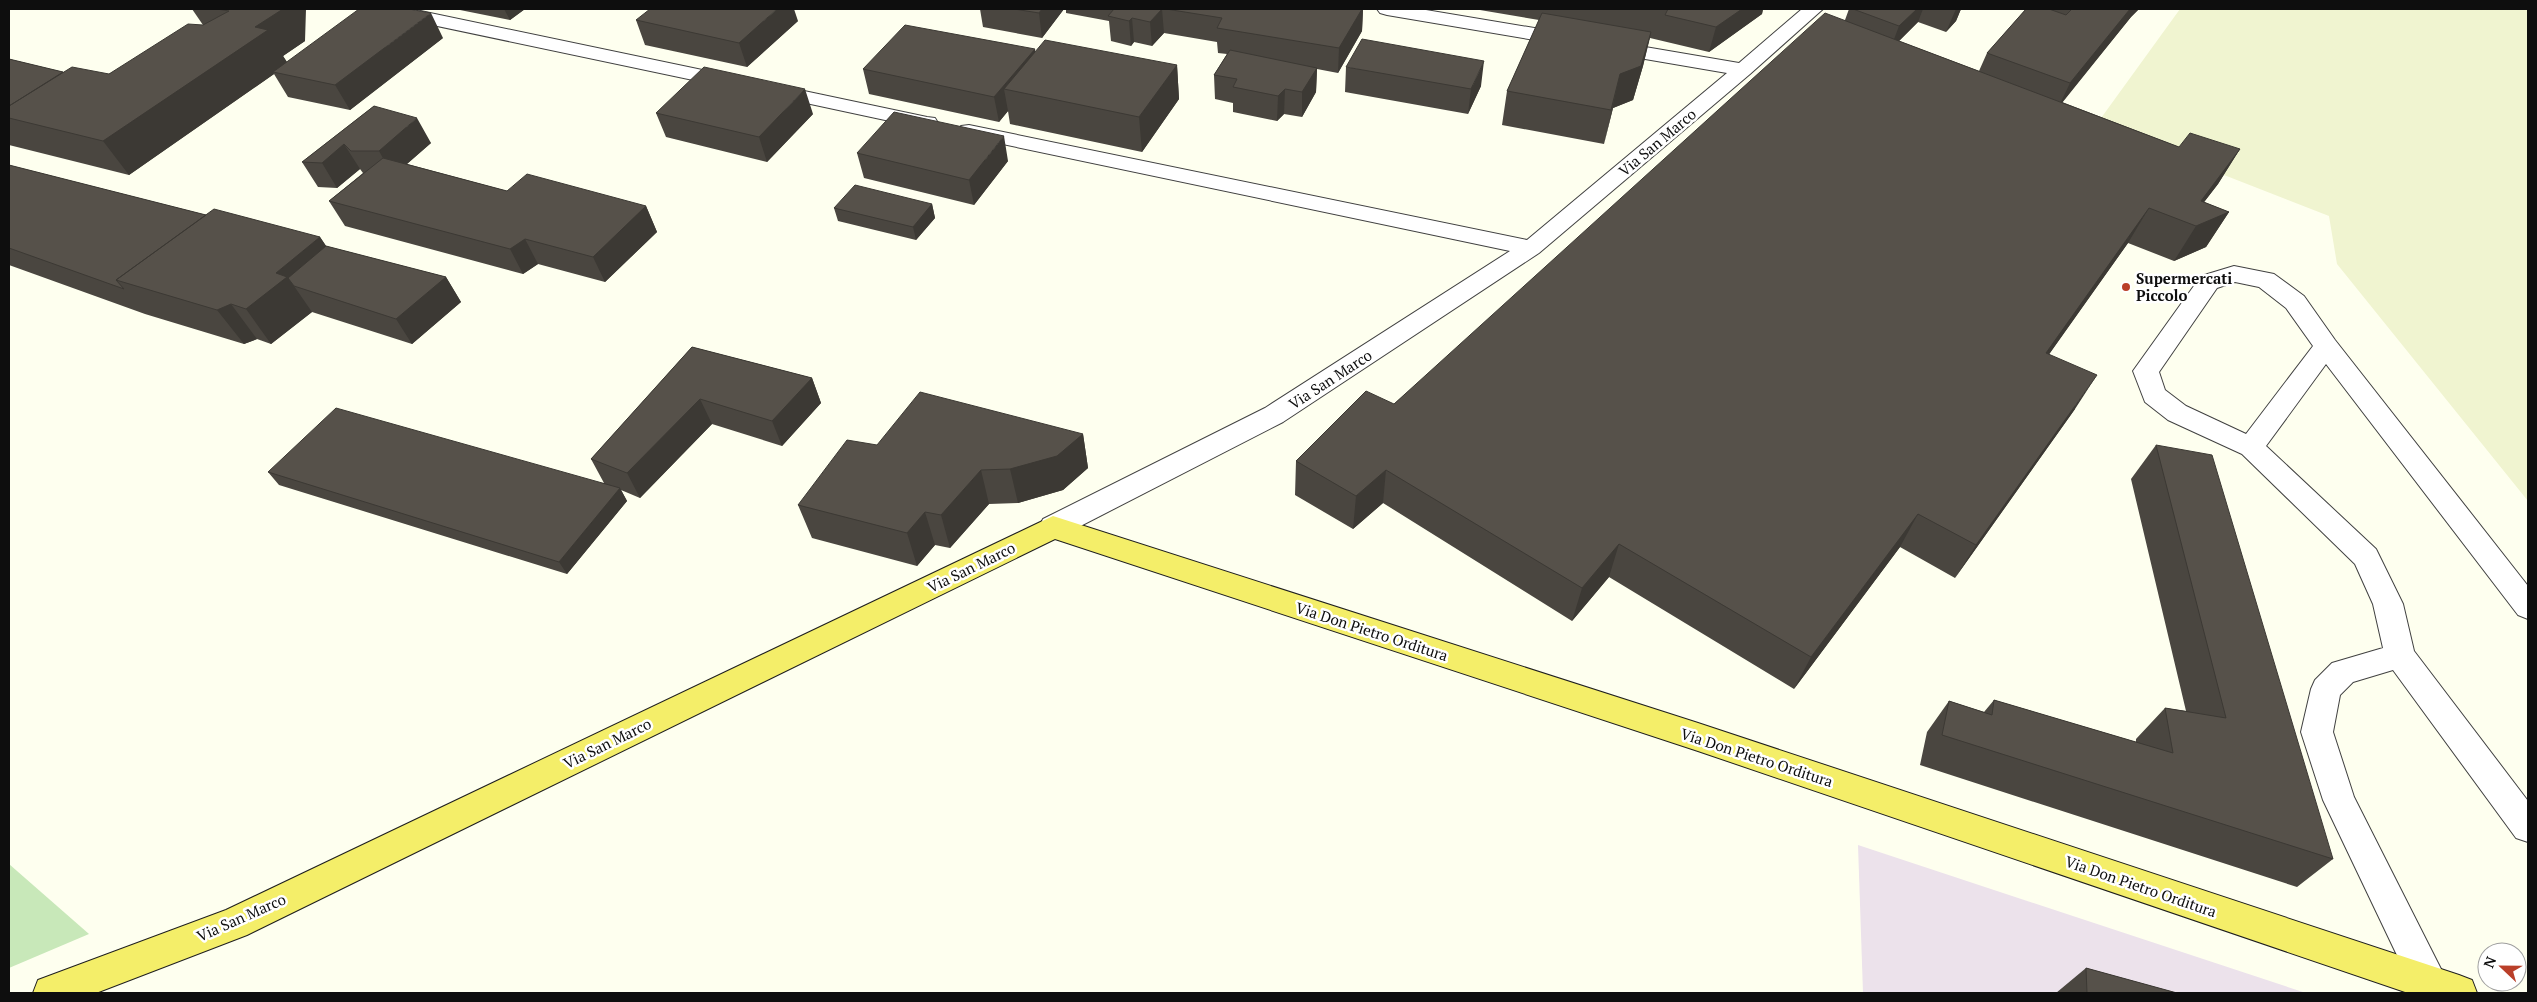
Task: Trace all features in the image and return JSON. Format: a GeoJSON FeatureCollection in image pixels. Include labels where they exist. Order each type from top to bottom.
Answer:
{"type":"FeatureCollection","features":[{"type":"Feature","properties":{"kind":"main road","name":"Via Don Pietro Orditura"},"geometry":{"type":"LineString","coordinates":[[1053,527],[1716,744],[2459,993]]}},
{"type":"Feature","properties":{"kind":"main road","name":"Via San Marco"},"geometry":{"type":"LineString","coordinates":[[51,993],[235,923],[1053,527]]}},
{"type":"Feature","properties":{"kind":"street"},"geometry":{"type":"LineString","coordinates":[[385,9],[1531,248]]}},
{"type":"Feature","properties":{"kind":"street"},"geometry":{"type":"LineString","coordinates":[[1387,9],[1429,12],[1743,70]]}},
{"type":"Feature","properties":{"kind":"street","name":"Via San Marco"},"geometry":{"type":"LineString","coordinates":[[1053,527],[1274,415],[1531,248],[1813,9]]}},
{"type":"Feature","properties":{"kind":"street"},"geometry":{"type":"LineString","coordinates":[[2528,607],[2326,346],[2295,302],[2266,280],[2234,274],[2209,282],[2146,371],[2154,395],[2177,413],[2251,447],[2366,557],[2388,604],[2400,656],[2528,827]]}},
{"type":"Feature","properties":{"kind":"street"},"geometry":{"type":"LineString","coordinates":[[2251,447],[2326,346]]}},
{"type":"Feature","properties":{"kind":"street"},"geometry":{"type":"LineString","coordinates":[[2400,656],[2344,672],[2326,689],[2317,732],[2339,800],[2429,983]]}},
{"type":"Feature","properties":{"kind":"shaded area"},"geometry":{"type":"Polygon","coordinates":[[[1858,845],[2306,993],[1863,993],[1858,845]]]}},
{"type":"Feature","properties":{"kind":"green space"},"geometry":{"type":"Polygon","coordinates":[[[2180,9],[2528,9],[2528,501],[2337,264],[2329,216],[2096,125],[2180,9]]]}},
{"type":"Feature","properties":{"kind":"green space"},"geometry":{"type":"Polygon","coordinates":[[[9,864],[89,934],[9,968],[9,864]]]}},
{"type":"Feature","properties":{"kind":"building"},"geometry":{"type":"Polygon","coordinates":[[[217,9],[283,9],[255,27],[268,30],[103,141],[9,118],[9,106],[72,67],[109,74],[188,24],[203,25],[229,11],[217,9]]]}},
{"type":"Feature","properties":{"kind":"building"},"geometry":{"type":"Polygon","coordinates":[[[359,9],[409,9],[431,13],[335,85],[273,72],[359,9]]]}},
{"type":"Feature","properties":{"kind":"building"},"geometry":{"type":"Polygon","coordinates":[[[650,9],[777,9],[739,43],[636,20],[650,9]]]}},
{"type":"Feature","properties":{"kind":"building"},"geometry":{"type":"Polygon","coordinates":[[[1014,9],[1042,9],[1039,13],[1014,9]]]}},
{"type":"Feature","properties":{"kind":"building"},"geometry":{"type":"Polygon","coordinates":[[[1114,9],[1162,9],[1150,22],[1132,18],[1129,21],[1108,16],[1114,9]]]}},
{"type":"Feature","properties":{"kind":"building"},"geometry":{"type":"Polygon","coordinates":[[[1166,9],[1362,9],[1339,48],[1217,28],[1222,18],[1166,9]]]}},
{"type":"Feature","properties":{"kind":"building"},"geometry":{"type":"Polygon","coordinates":[[[1668,9],[1742,9],[1716,27],[1665,15],[1668,9]]]}},
{"type":"Feature","properties":{"kind":"building"},"geometry":{"type":"Polygon","coordinates":[[[1853,9],[1917,9],[1899,26],[1853,9]]]}},
{"type":"Feature","properties":{"kind":"building"},"geometry":{"type":"Polygon","coordinates":[[[2026,9],[2049,9],[2066,15],[2072,9],[2130,9],[2070,83],[1987,53],[2026,9]]]}},
{"type":"Feature","properties":{"kind":"building"},"geometry":{"type":"Polygon","coordinates":[[[1542,13],[1651,32],[1641,66],[1620,74],[1611,110],[1507,91],[1542,13]]]}},
{"type":"Feature","properties":{"kind":"building"},"geometry":{"type":"Polygon","coordinates":[[[1825,13],[2179,147],[2190,133],[2240,149],[2201,201],[2229,212],[2196,226],[2149,208],[2046,353],[2097,375],[1976,545],[1918,514],[1811,657],[1619,544],[1582,588],[1386,470],[1356,496],[1296,461],[1366,391],[1394,404],[1825,13]]]}},
{"type":"Feature","properties":{"kind":"building"},"geometry":{"type":"Polygon","coordinates":[[[905,25],[1035,49],[994,97],[863,69],[905,25]]]}},
{"type":"Feature","properties":{"kind":"building"},"geometry":{"type":"Polygon","coordinates":[[[1362,39],[1484,61],[1471,89],[1346,67],[1362,39]]]}},
{"type":"Feature","properties":{"kind":"building"},"geometry":{"type":"Polygon","coordinates":[[[1045,40],[1177,65],[1139,117],[1004,89],[1045,40]]]}},
{"type":"Feature","properties":{"kind":"building"},"geometry":{"type":"Polygon","coordinates":[[[1230,50],[1317,68],[1302,92],[1285,89],[1278,96],[1233,87],[1237,79],[1214,75],[1230,50]]]}},
{"type":"Feature","properties":{"kind":"building"},"geometry":{"type":"Polygon","coordinates":[[[9,59],[63,72],[9,106],[9,59]]]}},
{"type":"Feature","properties":{"kind":"building"},"geometry":{"type":"Polygon","coordinates":[[[704,67],[805,89],[759,137],[656,113],[704,67]]]}},
{"type":"Feature","properties":{"kind":"building"},"geometry":{"type":"Polygon","coordinates":[[[374,106],[417,118],[379,151],[351,151],[344,144],[322,163],[302,162],[374,106]]]}},
{"type":"Feature","properties":{"kind":"building"},"geometry":{"type":"Polygon","coordinates":[[[894,112],[1004,136],[969,180],[857,153],[894,112]]]}},
{"type":"Feature","properties":{"kind":"building"},"geometry":{"type":"Polygon","coordinates":[[[383,158],[507,191],[527,174],[646,206],[593,257],[525,239],[510,249],[329,201],[383,158]]]}},
{"type":"Feature","properties":{"kind":"building"},"geometry":{"type":"Polygon","coordinates":[[[9,165],[206,215],[116,280],[124,289],[9,248],[9,165]]]}},
{"type":"Feature","properties":{"kind":"building"},"geometry":{"type":"Polygon","coordinates":[[[855,185],[932,204],[913,227],[834,208],[855,185]]]}},
{"type":"Feature","properties":{"kind":"building"},"geometry":{"type":"Polygon","coordinates":[[[214,209],[320,237],[276,273],[287,277],[246,309],[231,304],[217,310],[116,280],[214,209]]]}},
{"type":"Feature","properties":{"kind":"building"},"geometry":{"type":"Polygon","coordinates":[[[326,246],[446,277],[396,319],[294,286],[288,278],[326,246]]]}},
{"type":"Feature","properties":{"kind":"building"},"geometry":{"type":"Polygon","coordinates":[[[692,347],[812,378],[772,421],[700,399],[627,473],[591,459],[692,347]]]}},
{"type":"Feature","properties":{"kind":"building"},"geometry":{"type":"Polygon","coordinates":[[[920,392],[1083,434],[1057,456],[1010,469],[981,470],[941,515],[925,512],[907,533],[798,505],[847,440],[877,445],[920,392]]]}},
{"type":"Feature","properties":{"kind":"building"},"geometry":{"type":"Polygon","coordinates":[[[336,408],[620,488],[559,562],[268,472],[336,408]]]}},
{"type":"Feature","properties":{"kind":"building"},"geometry":{"type":"Polygon","coordinates":[[[2156,445],[2212,455],[2333,859],[1942,735],[1949,701],[1992,715],[1994,700],[2173,753],[2165,708],[2226,718],[2156,445]]]}},
{"type":"Feature","properties":{"kind":"building"},"geometry":{"type":"Polygon","coordinates":[[[2086,968],[2177,993],[2087,993],[2086,968]]]}},
{"type":"Feature","properties":{"kind":"place","name":"Supermercati Piccolo"},"geometry":{"type":"Point","coordinates":[2126,287]}}]}
